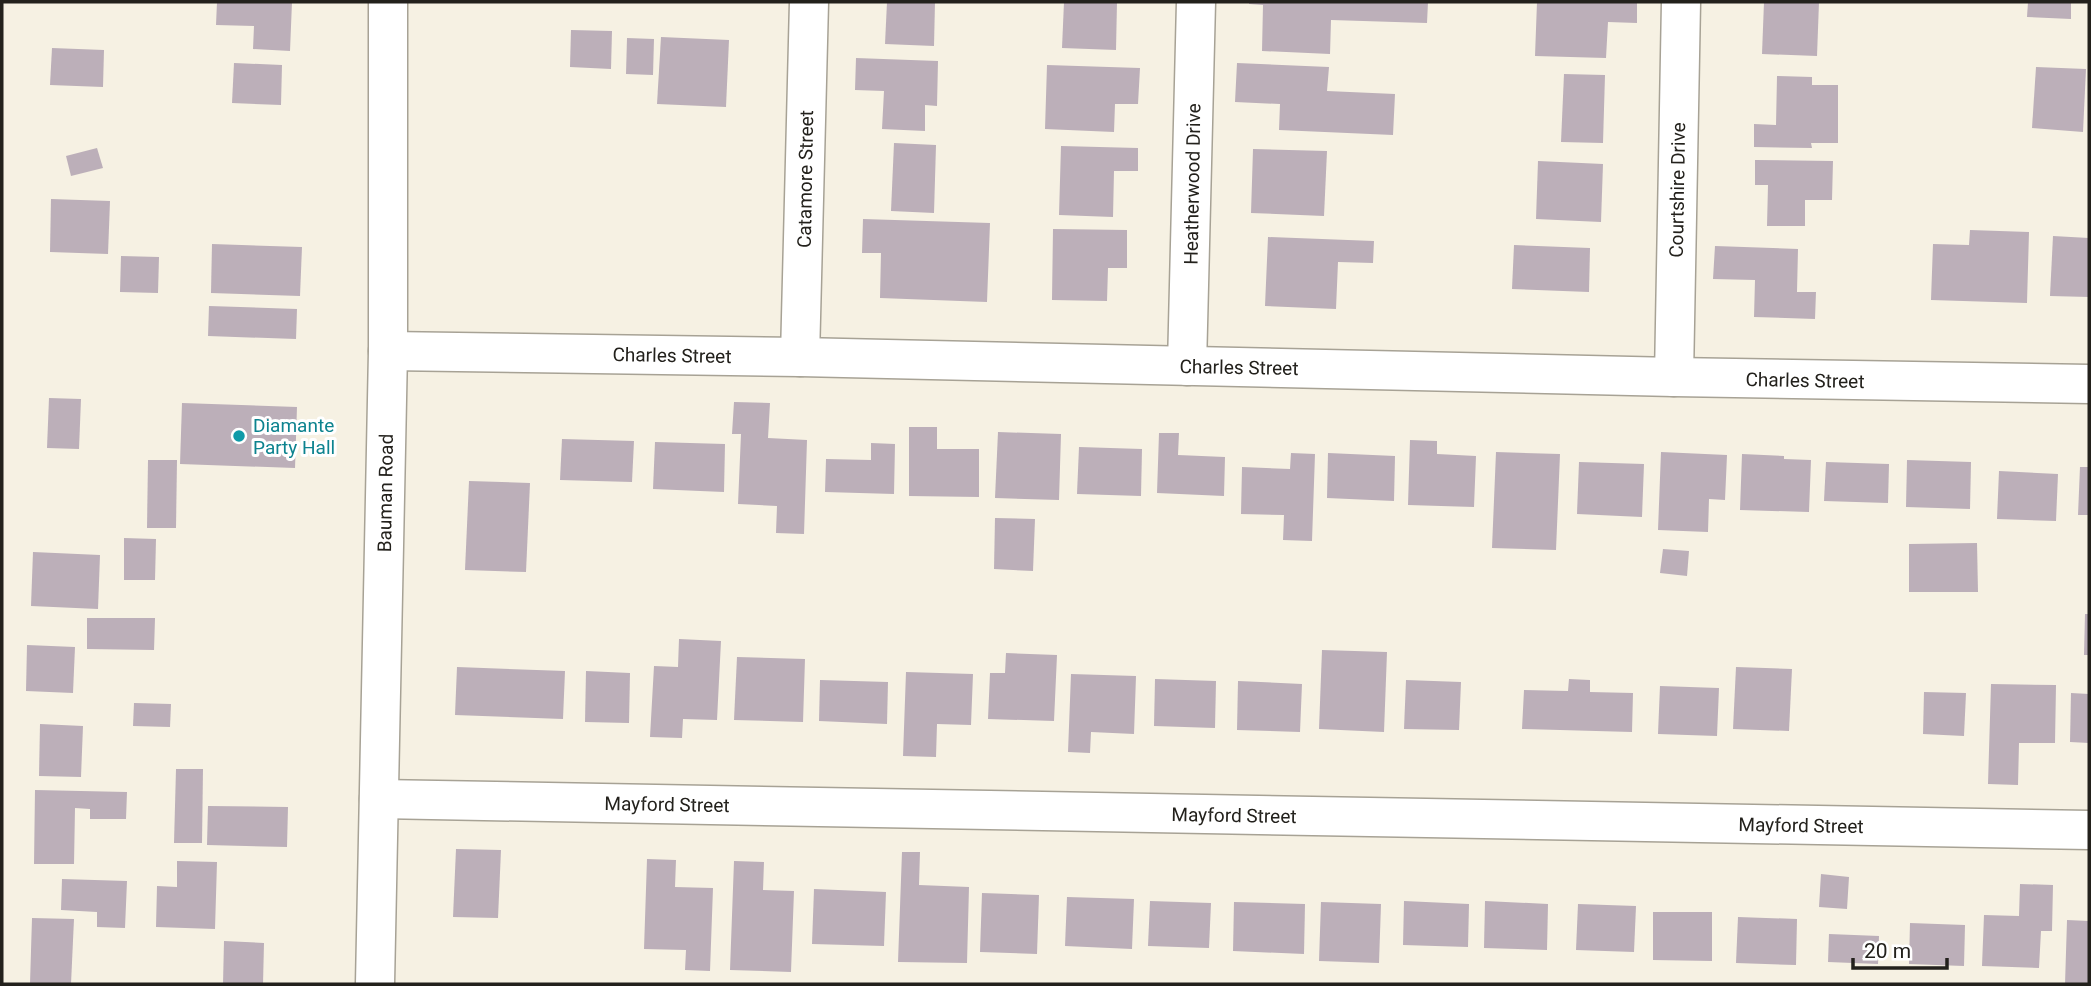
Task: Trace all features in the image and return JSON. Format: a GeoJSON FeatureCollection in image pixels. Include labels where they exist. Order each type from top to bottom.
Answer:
{"type":"FeatureCollection","features":[{"type":"Feature","properties":{"kind":"street","name":"Bauman Road"},"geometry":{"type":"LineString","coordinates":[[375,984],[388,351],[388,2]]}},
{"type":"Feature","properties":{"kind":"street","name":"Catamore Street"},"geometry":{"type":"LineString","coordinates":[[800,357],[810,2]]}},
{"type":"Feature","properties":{"kind":"street","name":"Heatherwood Drive"},"geometry":{"type":"LineString","coordinates":[[1187,366],[1196,2]]}},
{"type":"Feature","properties":{"kind":"street","name":"Courtshire Drive"},"geometry":{"type":"LineString","coordinates":[[1674,377],[1681,2]]}},
{"type":"Feature","properties":{"kind":"street","name":"Charles Street"},"geometry":{"type":"LineString","coordinates":[[388,351],[2089,384]]}},
{"type":"Feature","properties":{"kind":"street","name":"Mayford Street"},"geometry":{"type":"LineString","coordinates":[[379,799],[2089,830]]}},
{"type":"Feature","properties":{"kind":"building"},"geometry":{"type":"Polygon","coordinates":[[[217,2],[292,2],[290,51],[253,49],[254,26],[216,25],[217,2]]]}},
{"type":"Feature","properties":{"kind":"building"},"geometry":{"type":"Polygon","coordinates":[[[887,2],[935,2],[934,46],[885,44],[887,2]]]}},
{"type":"Feature","properties":{"kind":"building"},"geometry":{"type":"Polygon","coordinates":[[[1064,2],[1117,2],[1116,50],[1062,48],[1064,2]]]}},
{"type":"Feature","properties":{"kind":"building"},"geometry":{"type":"Polygon","coordinates":[[[1249,2],[1428,2],[1427,23],[1331,20],[1330,54],[1262,51],[1263,5],[1249,2]]]}},
{"type":"Feature","properties":{"kind":"building"},"geometry":{"type":"Polygon","coordinates":[[[1537,2],[1637,2],[1637,23],[1608,22],[1606,58],[1535,56],[1537,2]]]}},
{"type":"Feature","properties":{"kind":"building"},"geometry":{"type":"Polygon","coordinates":[[[1764,2],[1819,2],[1817,56],[1762,54],[1764,2]]]}},
{"type":"Feature","properties":{"kind":"building"},"geometry":{"type":"Polygon","coordinates":[[[2028,2],[2071,2],[2071,19],[2027,17],[2028,2]]]}},
{"type":"Feature","properties":{"kind":"building"},"geometry":{"type":"Polygon","coordinates":[[[571,30],[612,31],[611,69],[570,67],[571,30]]]}},
{"type":"Feature","properties":{"kind":"building"},"geometry":{"type":"Polygon","coordinates":[[[661,37],[729,40],[726,107],[657,104],[661,37]]]}},
{"type":"Feature","properties":{"kind":"building"},"geometry":{"type":"Polygon","coordinates":[[[627,38],[654,39],[653,75],[626,74],[627,38]]]}},
{"type":"Feature","properties":{"kind":"building"},"geometry":{"type":"Polygon","coordinates":[[[52,48],[104,50],[103,87],[50,85],[52,48]]]}},
{"type":"Feature","properties":{"kind":"building"},"geometry":{"type":"Polygon","coordinates":[[[856,58],[938,61],[937,106],[925,105],[925,131],[882,129],[884,91],[855,90],[856,58]]]}},
{"type":"Feature","properties":{"kind":"building"},"geometry":{"type":"Polygon","coordinates":[[[234,63],[282,65],[281,105],[232,103],[234,63]]]}},
{"type":"Feature","properties":{"kind":"building"},"geometry":{"type":"Polygon","coordinates":[[[1237,63],[1329,67],[1327,91],[1395,94],[1393,135],[1279,130],[1280,104],[1235,102],[1237,63]]]}},
{"type":"Feature","properties":{"kind":"building"},"geometry":{"type":"Polygon","coordinates":[[[1047,65],[1140,68],[1138,104],[1115,104],[1114,132],[1045,129],[1047,65]]]}},
{"type":"Feature","properties":{"kind":"building"},"geometry":{"type":"Polygon","coordinates":[[[2036,67],[2086,69],[2083,132],[2032,128],[2036,67]]]}},
{"type":"Feature","properties":{"kind":"building"},"geometry":{"type":"Polygon","coordinates":[[[1564,74],[1605,75],[1603,143],[1561,142],[1564,74]]]}},
{"type":"Feature","properties":{"kind":"building"},"geometry":{"type":"Polygon","coordinates":[[[1777,76],[1812,77],[1812,85],[1838,85],[1838,143],[1811,143],[1812,148],[1754,147],[1754,124],[1776,125],[1777,76]]]}},
{"type":"Feature","properties":{"kind":"building"},"geometry":{"type":"Polygon","coordinates":[[[894,143],[936,145],[934,213],[891,211],[894,143]]]}},
{"type":"Feature","properties":{"kind":"building"},"geometry":{"type":"Polygon","coordinates":[[[1061,146],[1138,148],[1138,171],[1114,171],[1113,217],[1059,215],[1061,146]]]}},
{"type":"Feature","properties":{"kind":"building"},"geometry":{"type":"Polygon","coordinates":[[[97,148],[103,168],[71,176],[66,156],[97,148]]]}},
{"type":"Feature","properties":{"kind":"building"},"geometry":{"type":"Polygon","coordinates":[[[1253,149],[1327,151],[1324,216],[1251,213],[1253,149]]]}},
{"type":"Feature","properties":{"kind":"building"},"geometry":{"type":"Polygon","coordinates":[[[1755,160],[1833,161],[1832,200],[1805,200],[1805,226],[1767,226],[1768,185],[1755,185],[1755,160]]]}},
{"type":"Feature","properties":{"kind":"building"},"geometry":{"type":"Polygon","coordinates":[[[1538,161],[1603,164],[1601,222],[1536,219],[1538,161]]]}},
{"type":"Feature","properties":{"kind":"building"},"geometry":{"type":"Polygon","coordinates":[[[51,199],[110,201],[108,254],[50,252],[51,199]]]}},
{"type":"Feature","properties":{"kind":"building"},"geometry":{"type":"Polygon","coordinates":[[[863,219],[990,223],[987,302],[880,298],[881,253],[862,253],[863,219]]]}},
{"type":"Feature","properties":{"kind":"building"},"geometry":{"type":"Polygon","coordinates":[[[1053,229],[1127,230],[1127,268],[1108,268],[1107,301],[1052,300],[1053,229]]]}},
{"type":"Feature","properties":{"kind":"building"},"geometry":{"type":"Polygon","coordinates":[[[1970,230],[2029,232],[2027,303],[1931,300],[1933,244],[1969,245],[1970,230]]]}},
{"type":"Feature","properties":{"kind":"building"},"geometry":{"type":"Polygon","coordinates":[[[2053,236],[2089,238],[2089,297],[2050,296],[2053,236]]]}},
{"type":"Feature","properties":{"kind":"building"},"geometry":{"type":"Polygon","coordinates":[[[1268,237],[1374,241],[1373,263],[1338,262],[1336,309],[1265,306],[1268,237]]]}},
{"type":"Feature","properties":{"kind":"building"},"geometry":{"type":"Polygon","coordinates":[[[212,244],[302,247],[300,296],[211,293],[212,244]]]}},
{"type":"Feature","properties":{"kind":"building"},"geometry":{"type":"Polygon","coordinates":[[[1514,245],[1590,248],[1589,292],[1512,289],[1514,245]]]}},
{"type":"Feature","properties":{"kind":"building"},"geometry":{"type":"Polygon","coordinates":[[[1715,246],[1798,249],[1797,292],[1816,292],[1815,319],[1754,317],[1755,280],[1713,279],[1715,246]]]}},
{"type":"Feature","properties":{"kind":"building"},"geometry":{"type":"Polygon","coordinates":[[[121,256],[159,257],[158,293],[120,292],[121,256]]]}},
{"type":"Feature","properties":{"kind":"building"},"geometry":{"type":"Polygon","coordinates":[[[209,306],[297,309],[296,339],[208,336],[209,306]]]}},
{"type":"Feature","properties":{"kind":"building"},"geometry":{"type":"Polygon","coordinates":[[[49,398],[81,399],[79,449],[47,448],[49,398]]]}},
{"type":"Feature","properties":{"kind":"building"},"geometry":{"type":"Polygon","coordinates":[[[734,402],[770,403],[768,438],[807,440],[804,534],[776,533],[777,506],[738,504],[741,434],[732,434],[734,402]]]}},
{"type":"Feature","properties":{"kind":"building","name":"Diamante Party Hall"},"geometry":{"type":"Polygon","coordinates":[[[182,403],[297,407],[295,468],[180,464],[182,403]]]}},
{"type":"Feature","properties":{"kind":"building"},"geometry":{"type":"Polygon","coordinates":[[[909,427],[937,427],[937,449],[979,449],[979,497],[909,496],[909,427]]]}},
{"type":"Feature","properties":{"kind":"building"},"geometry":{"type":"Polygon","coordinates":[[[998,432],[1061,434],[1059,500],[995,498],[998,432]]]}},
{"type":"Feature","properties":{"kind":"building"},"geometry":{"type":"Polygon","coordinates":[[[1159,433],[1179,433],[1178,455],[1225,457],[1224,496],[1157,493],[1159,433]]]}},
{"type":"Feature","properties":{"kind":"building"},"geometry":{"type":"Polygon","coordinates":[[[562,439],[634,441],[632,482],[560,480],[562,439]]]}},
{"type":"Feature","properties":{"kind":"building"},"geometry":{"type":"Polygon","coordinates":[[[1410,440],[1437,441],[1437,454],[1476,456],[1474,507],[1408,505],[1410,440]]]}},
{"type":"Feature","properties":{"kind":"building"},"geometry":{"type":"Polygon","coordinates":[[[655,442],[725,444],[724,492],[653,489],[655,442]]]}},
{"type":"Feature","properties":{"kind":"building"},"geometry":{"type":"Polygon","coordinates":[[[871,443],[895,444],[894,494],[825,492],[826,459],[871,460],[871,443]]]}},
{"type":"Feature","properties":{"kind":"building"},"geometry":{"type":"Polygon","coordinates":[[[1079,447],[1142,449],[1141,496],[1077,494],[1079,447]]]}},
{"type":"Feature","properties":{"kind":"building"},"geometry":{"type":"Polygon","coordinates":[[[1496,452],[1560,454],[1556,550],[1492,548],[1496,452]]]}},
{"type":"Feature","properties":{"kind":"building"},"geometry":{"type":"Polygon","coordinates":[[[1661,452],[1727,455],[1725,500],[1709,499],[1708,532],[1658,530],[1661,452]]]}},
{"type":"Feature","properties":{"kind":"building"},"geometry":{"type":"Polygon","coordinates":[[[1291,453],[1315,454],[1312,541],[1283,540],[1284,515],[1241,514],[1242,467],[1290,469],[1291,453]]]}},
{"type":"Feature","properties":{"kind":"building"},"geometry":{"type":"Polygon","coordinates":[[[1328,453],[1395,456],[1394,501],[1327,498],[1328,453]]]}},
{"type":"Feature","properties":{"kind":"building"},"geometry":{"type":"Polygon","coordinates":[[[1742,454],[1811,460],[1809,512],[1740,510],[1742,454]]]}},
{"type":"Feature","properties":{"kind":"building"},"geometry":{"type":"Polygon","coordinates":[[[148,460],[177,460],[176,528],[147,528],[148,460]]]}},
{"type":"Feature","properties":{"kind":"building"},"geometry":{"type":"Polygon","coordinates":[[[1907,460],[1971,462],[1970,509],[1906,507],[1907,460]]]}},
{"type":"Feature","properties":{"kind":"building"},"geometry":{"type":"Polygon","coordinates":[[[1579,462],[1644,464],[1642,517],[1577,514],[1579,462]]]}},
{"type":"Feature","properties":{"kind":"building"},"geometry":{"type":"Polygon","coordinates":[[[1826,462],[1889,464],[1888,503],[1824,501],[1826,462]]]}},
{"type":"Feature","properties":{"kind":"building"},"geometry":{"type":"Polygon","coordinates":[[[2080,467],[2089,467],[2089,515],[2078,515],[2080,467]]]}},
{"type":"Feature","properties":{"kind":"building"},"geometry":{"type":"Polygon","coordinates":[[[1999,471],[2058,474],[2056,521],[1997,519],[1999,471]]]}},
{"type":"Feature","properties":{"kind":"building"},"geometry":{"type":"Polygon","coordinates":[[[469,481],[530,483],[526,572],[465,570],[469,481]]]}},
{"type":"Feature","properties":{"kind":"building"},"geometry":{"type":"Polygon","coordinates":[[[995,518],[1035,519],[1033,571],[994,569],[995,518]]]}},
{"type":"Feature","properties":{"kind":"building"},"geometry":{"type":"Polygon","coordinates":[[[124,538],[156,539],[155,580],[124,580],[124,538]]]}},
{"type":"Feature","properties":{"kind":"building"},"geometry":{"type":"Polygon","coordinates":[[[1977,543],[1978,592],[1909,592],[1909,544],[1977,543]]]}},
{"type":"Feature","properties":{"kind":"building"},"geometry":{"type":"Polygon","coordinates":[[[1663,549],[1689,551],[1687,576],[1660,573],[1663,549]]]}},
{"type":"Feature","properties":{"kind":"building"},"geometry":{"type":"Polygon","coordinates":[[[33,552],[100,555],[98,609],[31,606],[33,552]]]}},
{"type":"Feature","properties":{"kind":"building"},"geometry":{"type":"Polygon","coordinates":[[[2085,614],[2089,614],[2089,655],[2084,655],[2085,614]]]}},
{"type":"Feature","properties":{"kind":"building"},"geometry":{"type":"Polygon","coordinates":[[[87,618],[155,618],[154,650],[87,649],[87,618]]]}},
{"type":"Feature","properties":{"kind":"building"},"geometry":{"type":"Polygon","coordinates":[[[679,639],[721,641],[717,720],[683,719],[682,738],[650,737],[654,666],[678,667],[679,639]]]}},
{"type":"Feature","properties":{"kind":"building"},"geometry":{"type":"Polygon","coordinates":[[[27,645],[75,647],[73,693],[26,691],[27,645]]]}},
{"type":"Feature","properties":{"kind":"building"},"geometry":{"type":"Polygon","coordinates":[[[1322,650],[1387,652],[1384,732],[1319,729],[1322,650]]]}},
{"type":"Feature","properties":{"kind":"building"},"geometry":{"type":"Polygon","coordinates":[[[1006,653],[1057,655],[1054,721],[988,719],[990,673],[1005,673],[1006,653]]]}},
{"type":"Feature","properties":{"kind":"building"},"geometry":{"type":"Polygon","coordinates":[[[737,657],[805,659],[803,722],[734,720],[737,657]]]}},
{"type":"Feature","properties":{"kind":"building"},"geometry":{"type":"Polygon","coordinates":[[[457,667],[565,671],[563,719],[455,715],[457,667]]]}},
{"type":"Feature","properties":{"kind":"building"},"geometry":{"type":"Polygon","coordinates":[[[1736,667],[1792,669],[1789,731],[1733,729],[1736,667]]]}},
{"type":"Feature","properties":{"kind":"building"},"geometry":{"type":"Polygon","coordinates":[[[586,671],[630,673],[629,723],[585,722],[586,671]]]}},
{"type":"Feature","properties":{"kind":"building"},"geometry":{"type":"Polygon","coordinates":[[[906,672],[973,674],[971,725],[937,724],[936,757],[903,756],[906,672]]]}},
{"type":"Feature","properties":{"kind":"building"},"geometry":{"type":"Polygon","coordinates":[[[1071,674],[1136,676],[1134,734],[1091,732],[1090,753],[1068,752],[1071,674]]]}},
{"type":"Feature","properties":{"kind":"building"},"geometry":{"type":"Polygon","coordinates":[[[1155,679],[1216,681],[1215,728],[1154,726],[1155,679]]]}},
{"type":"Feature","properties":{"kind":"building"},"geometry":{"type":"Polygon","coordinates":[[[1569,679],[1590,680],[1590,692],[1633,693],[1632,732],[1522,729],[1524,690],[1568,691],[1569,679]]]}},
{"type":"Feature","properties":{"kind":"building"},"geometry":{"type":"Polygon","coordinates":[[[820,680],[888,682],[887,724],[819,721],[820,680]]]}},
{"type":"Feature","properties":{"kind":"building"},"geometry":{"type":"Polygon","coordinates":[[[1406,680],[1461,682],[1459,730],[1404,729],[1406,680]]]}},
{"type":"Feature","properties":{"kind":"building"},"geometry":{"type":"Polygon","coordinates":[[[1238,681],[1302,684],[1300,732],[1237,730],[1238,681]]]}},
{"type":"Feature","properties":{"kind":"building"},"geometry":{"type":"Polygon","coordinates":[[[1991,684],[2056,685],[2055,743],[2019,743],[2018,785],[1988,784],[1991,684]]]}},
{"type":"Feature","properties":{"kind":"building"},"geometry":{"type":"Polygon","coordinates":[[[1660,686],[1719,688],[1717,736],[1658,734],[1660,686]]]}},
{"type":"Feature","properties":{"kind":"building"},"geometry":{"type":"Polygon","coordinates":[[[1924,692],[1966,693],[1964,736],[1923,734],[1924,692]]]}},
{"type":"Feature","properties":{"kind":"building"},"geometry":{"type":"Polygon","coordinates":[[[2071,693],[2089,694],[2089,743],[2070,742],[2071,693]]]}},
{"type":"Feature","properties":{"kind":"building"},"geometry":{"type":"Polygon","coordinates":[[[134,703],[171,704],[170,727],[133,726],[134,703]]]}},
{"type":"Feature","properties":{"kind":"building"},"geometry":{"type":"Polygon","coordinates":[[[40,724],[83,726],[81,777],[39,776],[40,724]]]}},
{"type":"Feature","properties":{"kind":"building"},"geometry":{"type":"Polygon","coordinates":[[[176,769],[203,769],[202,843],[174,843],[176,769]]]}},
{"type":"Feature","properties":{"kind":"building"},"geometry":{"type":"Polygon","coordinates":[[[35,790],[127,792],[126,819],[90,819],[90,809],[75,808],[74,864],[34,864],[35,790]]]}},
{"type":"Feature","properties":{"kind":"building"},"geometry":{"type":"Polygon","coordinates":[[[208,806],[288,807],[287,847],[207,845],[208,806]]]}},
{"type":"Feature","properties":{"kind":"building"},"geometry":{"type":"Polygon","coordinates":[[[456,849],[501,850],[498,918],[453,917],[456,849]]]}},
{"type":"Feature","properties":{"kind":"building"},"geometry":{"type":"Polygon","coordinates":[[[902,852],[920,852],[919,885],[969,887],[967,963],[898,962],[902,852]]]}},
{"type":"Feature","properties":{"kind":"building"},"geometry":{"type":"Polygon","coordinates":[[[647,859],[676,860],[675,887],[713,888],[710,971],[685,970],[686,950],[644,949],[647,859]]]}},
{"type":"Feature","properties":{"kind":"building"},"geometry":{"type":"Polygon","coordinates":[[[177,861],[217,862],[215,929],[156,927],[157,886],[177,887],[177,861]]]}},
{"type":"Feature","properties":{"kind":"building"},"geometry":{"type":"Polygon","coordinates":[[[734,861],[764,862],[763,890],[794,891],[791,972],[730,970],[734,861]]]}},
{"type":"Feature","properties":{"kind":"building"},"geometry":{"type":"Polygon","coordinates":[[[1821,874],[1849,877],[1847,909],[1819,907],[1821,874]]]}},
{"type":"Feature","properties":{"kind":"building"},"geometry":{"type":"Polygon","coordinates":[[[62,879],[127,881],[125,928],[97,927],[97,912],[61,910],[62,879]]]}},
{"type":"Feature","properties":{"kind":"building"},"geometry":{"type":"Polygon","coordinates":[[[2020,884],[2053,885],[2052,931],[2041,931],[2039,968],[1982,966],[1984,915],[2019,916],[2020,884]]]}},
{"type":"Feature","properties":{"kind":"building"},"geometry":{"type":"Polygon","coordinates":[[[814,889],[886,892],[884,946],[812,944],[814,889]]]}},
{"type":"Feature","properties":{"kind":"building"},"geometry":{"type":"Polygon","coordinates":[[[982,893],[1039,895],[1037,954],[980,952],[982,893]]]}},
{"type":"Feature","properties":{"kind":"building"},"geometry":{"type":"Polygon","coordinates":[[[1067,897],[1134,899],[1132,949],[1065,946],[1067,897]]]}},
{"type":"Feature","properties":{"kind":"building"},"geometry":{"type":"Polygon","coordinates":[[[1150,901],[1211,903],[1209,948],[1148,946],[1150,901]]]}},
{"type":"Feature","properties":{"kind":"building"},"geometry":{"type":"Polygon","coordinates":[[[1404,901],[1469,904],[1468,947],[1403,945],[1404,901]]]}},
{"type":"Feature","properties":{"kind":"building"},"geometry":{"type":"Polygon","coordinates":[[[1485,901],[1548,904],[1547,950],[1484,948],[1485,901]]]}},
{"type":"Feature","properties":{"kind":"building"},"geometry":{"type":"Polygon","coordinates":[[[1234,902],[1305,904],[1304,954],[1233,951],[1234,902]]]}},
{"type":"Feature","properties":{"kind":"building"},"geometry":{"type":"Polygon","coordinates":[[[1321,902],[1381,904],[1379,963],[1319,961],[1321,902]]]}},
{"type":"Feature","properties":{"kind":"building"},"geometry":{"type":"Polygon","coordinates":[[[1578,904],[1636,906],[1634,952],[1576,950],[1578,904]]]}},
{"type":"Feature","properties":{"kind":"building"},"geometry":{"type":"Polygon","coordinates":[[[1653,912],[1712,912],[1712,961],[1653,960],[1653,912]]]}},
{"type":"Feature","properties":{"kind":"building"},"geometry":{"type":"Polygon","coordinates":[[[1738,917],[1797,919],[1796,965],[1736,963],[1738,917]]]}},
{"type":"Feature","properties":{"kind":"building"},"geometry":{"type":"Polygon","coordinates":[[[32,918],[74,919],[71,984],[30,984],[32,918]]]}},
{"type":"Feature","properties":{"kind":"building"},"geometry":{"type":"Polygon","coordinates":[[[2067,920],[2089,921],[2089,984],[2065,984],[2067,920]]]}},
{"type":"Feature","properties":{"kind":"building"},"geometry":{"type":"Polygon","coordinates":[[[1910,923],[1965,925],[1964,966],[1909,964],[1910,923]]]}},
{"type":"Feature","properties":{"kind":"building"},"geometry":{"type":"Polygon","coordinates":[[[1829,934],[1879,936],[1878,964],[1828,962],[1829,934]]]}},
{"type":"Feature","properties":{"kind":"building"},"geometry":{"type":"Polygon","coordinates":[[[224,941],[264,943],[263,984],[223,984],[224,941]]]}},
{"type":"Feature","properties":{"kind":"place","name":"Diamante Party Hall"},"geometry":{"type":"Point","coordinates":[239,436]}}]}
